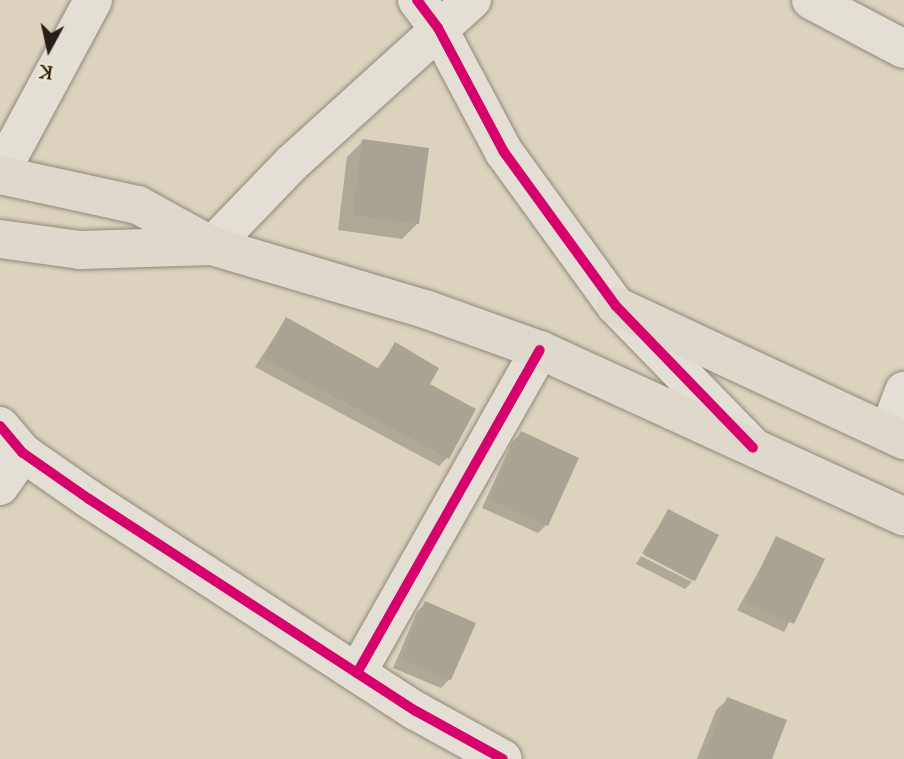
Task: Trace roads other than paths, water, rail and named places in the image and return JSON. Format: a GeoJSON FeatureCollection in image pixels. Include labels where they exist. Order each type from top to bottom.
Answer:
{"type":"FeatureCollection","features":[{"type":"Feature","properties":{"kind":"main road"},"geometry":{"type":"LineString","coordinates":[[0,174],[138,205],[212,246],[428,310],[540,350],[904,517]]}},
{"type":"Feature","properties":{"kind":"main road"},"geometry":{"type":"LineString","coordinates":[[0,239],[80,250],[212,246]]}},
{"type":"Feature","properties":{"kind":"main road"},"geometry":{"type":"LineString","coordinates":[[616,306],[896,435]]}},
{"type":"Feature","properties":{"kind":"street"},"geometry":{"type":"LineString","coordinates":[[0,174],[93,0]]}},
{"type":"Feature","properties":{"kind":"street"},"geometry":{"type":"LineString","coordinates":[[212,246],[292,163],[427,14],[472,0]]}},
{"type":"Feature","properties":{"kind":"street"},"geometry":{"type":"LineString","coordinates":[[811,0],[904,49]]}},
{"type":"Feature","properties":{"kind":"street"},"geometry":{"type":"LineString","coordinates":[[427,14],[504,152],[616,306],[753,448]]}},
{"type":"Feature","properties":{"kind":"street"},"geometry":{"type":"LineString","coordinates":[[357,673],[540,350]]}},
{"type":"Feature","properties":{"kind":"street"},"geometry":{"type":"LineString","coordinates":[[896,435],[904,391]]}},
{"type":"Feature","properties":{"kind":"street"},"geometry":{"type":"LineString","coordinates":[[0,486],[12,439],[357,673],[503,759]]}}]}
